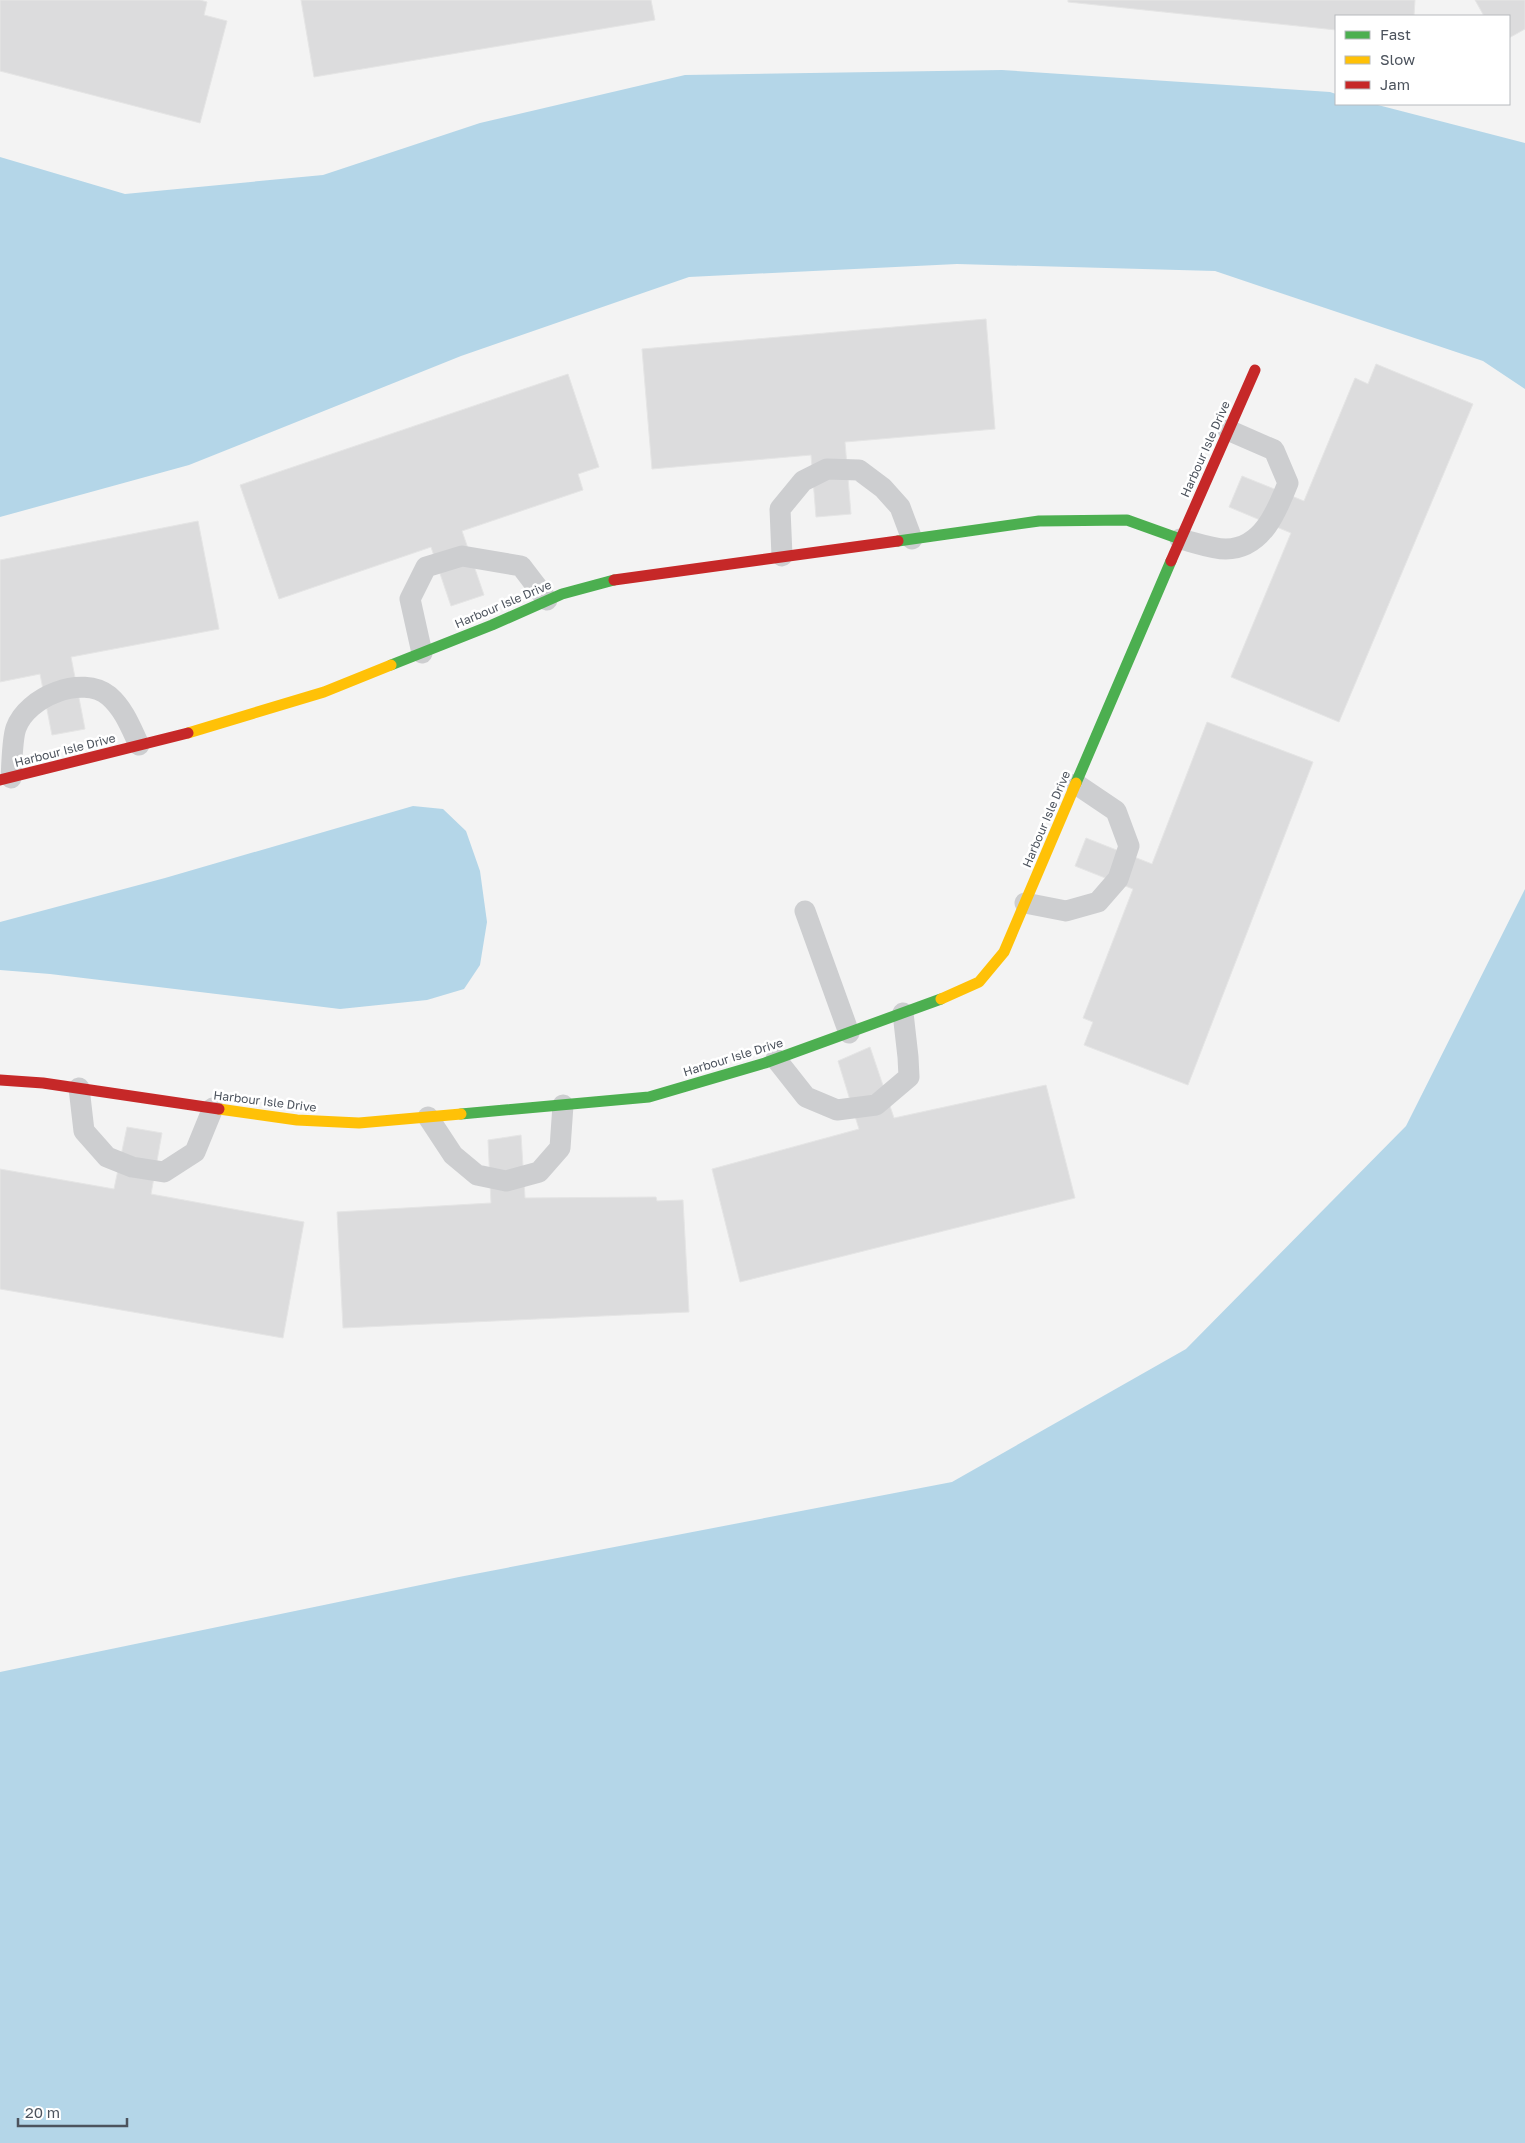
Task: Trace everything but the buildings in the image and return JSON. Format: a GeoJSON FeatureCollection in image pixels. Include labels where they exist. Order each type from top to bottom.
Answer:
{"type":"FeatureCollection","features":[{"type":"Feature","properties":{"kind":"street","name":"Harbour Isle Drive"},"geometry":{"type":"LineString","coordinates":[[0,1080],[79,1088],[297,1120],[359,1123],[649,1097],[776,1059],[956,994],[980,982],[1004,952],[1180,539],[1255,370]]}},
{"type":"Feature","properties":{"kind":"street","name":"Harbour Isle Drive"},"geometry":{"type":"LineString","coordinates":[[5,779],[208,728],[324,692],[492,625],[562,594],[618,579],[1039,521],[1127,520],[1180,539]]}},
{"type":"Feature","properties":{"kind":"lane"},"geometry":{"type":"LineString","coordinates":[[1180,539],[1226,549],[1252,542],[1275,516],[1288,483],[1274,450],[1228,430]]}},
{"type":"Feature","properties":{"kind":"lane"},"geometry":{"type":"LineString","coordinates":[[782,556],[780,509],[803,481],[827,469],[859,470],[883,488],[900,507],[912,538]]}},
{"type":"Feature","properties":{"kind":"lane"},"geometry":{"type":"LineString","coordinates":[[422,653],[410,599],[426,567],[462,556],[521,566],[547,600]]}},
{"type":"Feature","properties":{"kind":"lane"},"geometry":{"type":"LineString","coordinates":[[5,779],[16,728],[32,705],[58,691],[86,687],[108,695],[124,713],[139,745]]}},
{"type":"Feature","properties":{"kind":"lane"},"geometry":{"type":"LineString","coordinates":[[1025,903],[1066,911],[1098,902],[1118,879],[1129,846],[1116,811],[1076,784]]}},
{"type":"Feature","properties":{"kind":"lane"},"geometry":{"type":"LineString","coordinates":[[805,911],[849,1033]]}},
{"type":"Feature","properties":{"kind":"lane"},"geometry":{"type":"LineString","coordinates":[[776,1059],[806,1097],[837,1110],[876,1105],[909,1077],[902,1013]]}},
{"type":"Feature","properties":{"kind":"lane"},"geometry":{"type":"LineString","coordinates":[[79,1088],[84,1131],[107,1157],[132,1167],[164,1172],[195,1152],[213,1108]]}},
{"type":"Feature","properties":{"kind":"lane"},"geometry":{"type":"LineString","coordinates":[[428,1116],[453,1155],[476,1175],[506,1181],[539,1172],[560,1148],[563,1105]]}},
{"type":"Feature","properties":{"kind":"water"},"geometry":{"type":"Polygon","coordinates":[[[1002,70],[1330,92],[1335,94],[1335,105],[1378,105],[1525,143],[1525,389],[1483,361],[1215,271],[957,264],[689,277],[461,356],[189,465],[0,517],[0,157],[125,194],[323,175],[480,123],[685,75],[1002,70]]]}},
{"type":"Feature","properties":{"kind":"water"},"geometry":{"type":"Polygon","coordinates":[[[413,806],[443,809],[466,831],[480,871],[487,922],[480,965],[464,989],[427,1000],[340,1009],[50,974],[0,970],[0,922],[165,878],[413,806]]]}},
{"type":"Feature","properties":{"kind":"water"},"geometry":{"type":"Polygon","coordinates":[[[1525,889],[1525,2143],[0,2143],[0,1672],[459,1577],[952,1482],[1186,1349],[1406,1126],[1525,889]]]}},
{"type":"Feature","properties":{"kind":"traffic: fast"},"geometry":{"type":"LineString","coordinates":[[898,541],[1039,521],[1127,520],[1180,539]]}},
{"type":"Feature","properties":{"kind":"traffic: fast"},"geometry":{"type":"LineString","coordinates":[[1076,783],[1171,561]]}},
{"type":"Feature","properties":{"kind":"traffic: fast"},"geometry":{"type":"LineString","coordinates":[[391,665],[492,625],[562,594],[614,580]]}},
{"type":"Feature","properties":{"kind":"traffic: fast"},"geometry":{"type":"LineString","coordinates":[[461,1114],[649,1097],[765,1063],[941,999]]}},
{"type":"Feature","properties":{"kind":"traffic: slow"},"geometry":{"type":"LineString","coordinates":[[188,733],[324,692],[391,665]]}},
{"type":"Feature","properties":{"kind":"traffic: slow"},"geometry":{"type":"LineString","coordinates":[[941,999],[979,982],[1004,952],[1076,783]]}},
{"type":"Feature","properties":{"kind":"traffic: slow"},"geometry":{"type":"LineString","coordinates":[[219,1109],[297,1120],[359,1123],[461,1114]]}},
{"type":"Feature","properties":{"kind":"traffic: jam"},"geometry":{"type":"LineString","coordinates":[[1171,561],[1255,370]]}},
{"type":"Feature","properties":{"kind":"traffic: jam"},"geometry":{"type":"LineString","coordinates":[[614,580],[898,541]]}},
{"type":"Feature","properties":{"kind":"traffic: jam"},"geometry":{"type":"LineString","coordinates":[[0,780],[188,733]]}},
{"type":"Feature","properties":{"kind":"traffic: jam"},"geometry":{"type":"LineString","coordinates":[[0,1080],[43,1083],[219,1109]]}}]}
